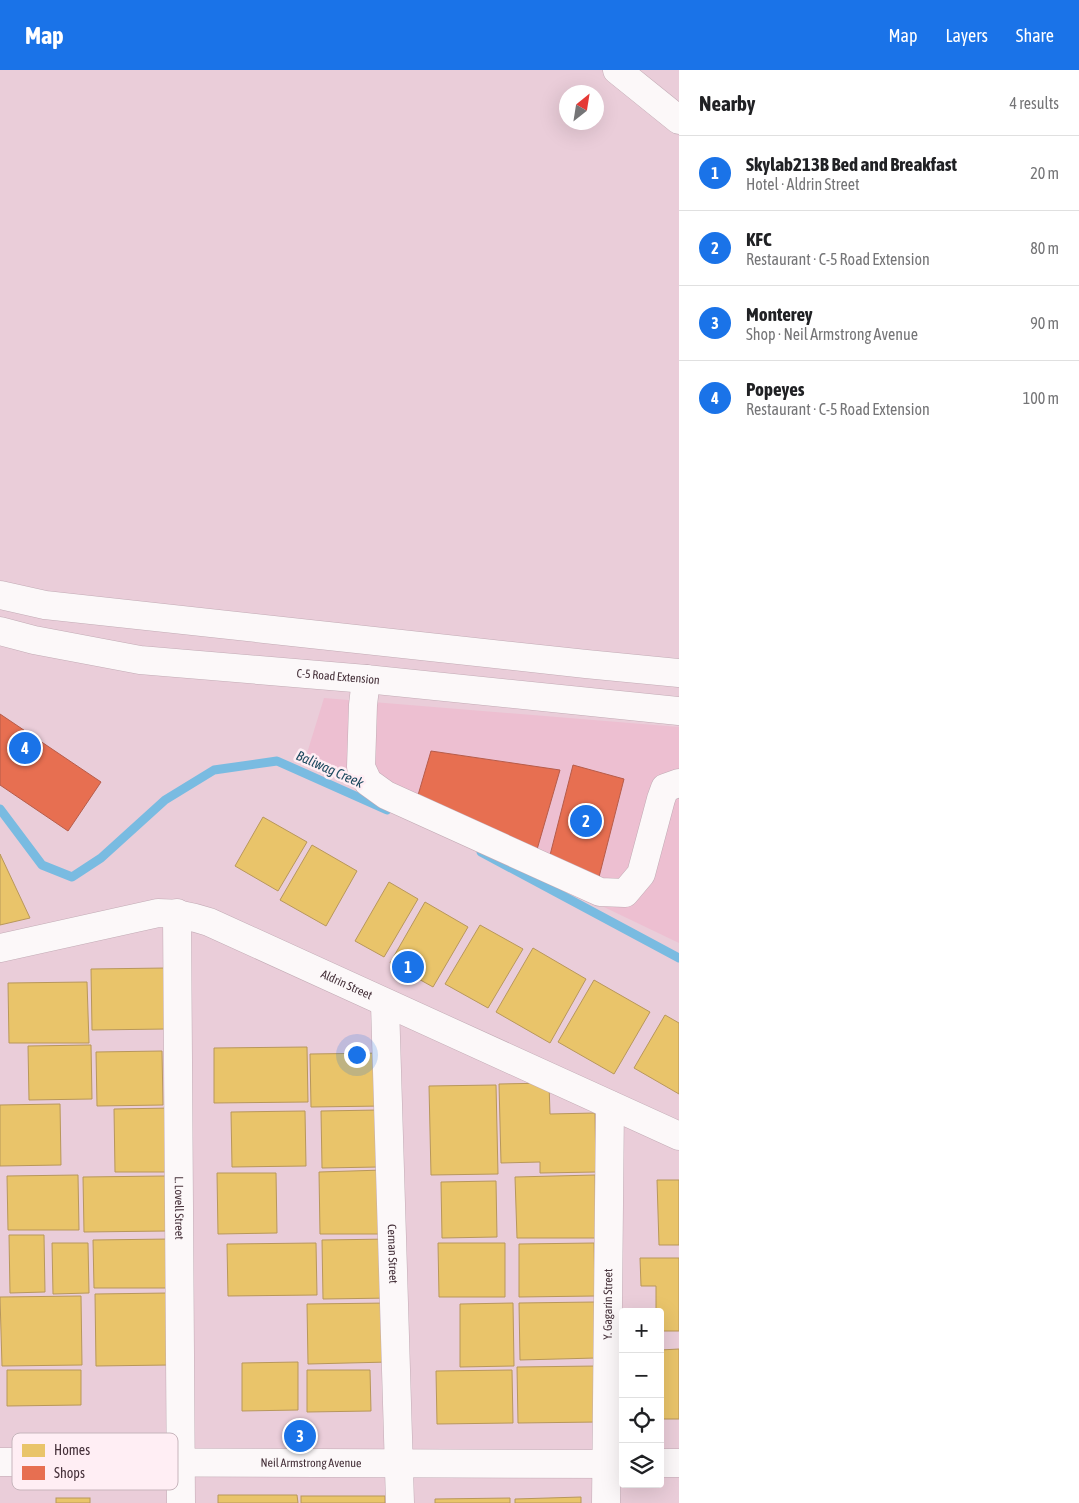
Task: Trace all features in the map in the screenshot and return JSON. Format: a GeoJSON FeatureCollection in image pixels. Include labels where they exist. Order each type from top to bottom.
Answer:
{"type":"FeatureCollection","features":[{"type":"Feature","properties":{"kind":"main road"},"geometry":{"type":"LineString","coordinates":[[617,70],[679,120]]}},
{"type":"Feature","properties":{"kind":"main road"},"geometry":{"type":"LineString","coordinates":[[0,594],[45,605],[679,673]]}},
{"type":"Feature","properties":{"kind":"main road","name":"C-5 Road Extension"},"geometry":{"type":"LineString","coordinates":[[0,631],[34,640],[140,660],[366,679],[679,711]]}},
{"type":"Feature","properties":{"kind":"main road"},"geometry":{"type":"LineString","coordinates":[[366,679],[363,705],[361,767],[368,782],[386,795],[600,892],[625,894],[641,874],[665,788],[679,783]]}},
{"type":"Feature","properties":{"kind":"main road","name":"Aldrin Street"},"geometry":{"type":"LineString","coordinates":[[0,948],[158,913],[177,913],[209,922],[385,1004],[679,1136]]}},
{"type":"Feature","properties":{"kind":"main road","name":"L. Lovell Street"},"geometry":{"type":"LineString","coordinates":[[177,913],[180,1503]]}},
{"type":"Feature","properties":{"kind":"main road","name":"Cernan Street"},"geometry":{"type":"LineString","coordinates":[[385,1004],[400,1503]]}},
{"type":"Feature","properties":{"kind":"main road","name":"Y. Gagarin Street"},"geometry":{"type":"LineString","coordinates":[[606,1503],[615,1464],[610,1106]]}},
{"type":"Feature","properties":{"kind":"main road","name":"Neil Armstrong Avenue"},"geometry":{"type":"LineString","coordinates":[[180,1462],[615,1464]]}},
{"type":"Feature","properties":{"kind":"main road"},"geometry":{"type":"LineString","coordinates":[[664,1463],[679,1463]]}},
{"type":"Feature","properties":{"kind":"shaded area"},"geometry":{"type":"Polygon","coordinates":[[[324,698],[679,727],[679,943],[304,763],[324,698]]]}},
{"type":"Feature","properties":{"kind":"building: Homes"},"geometry":{"type":"Polygon","coordinates":[[[263,817],[307,842],[278,891],[235,866],[263,817]]]}},
{"type":"Feature","properties":{"kind":"building: Homes"},"geometry":{"type":"Polygon","coordinates":[[[312,845],[357,871],[326,926],[280,900],[312,845]]]}},
{"type":"Feature","properties":{"kind":"building: Homes"},"geometry":{"type":"Polygon","coordinates":[[[0,854],[30,918],[0,925],[0,854]]]}},
{"type":"Feature","properties":{"kind":"building: Homes"},"geometry":{"type":"Polygon","coordinates":[[[389,882],[418,899],[384,957],[355,941],[389,882]]]}},
{"type":"Feature","properties":{"kind":"building: Homes"},"geometry":{"type":"Polygon","coordinates":[[[425,902],[468,927],[433,987],[390,963],[425,902]]]}},
{"type":"Feature","properties":{"kind":"building: Homes"},"geometry":{"type":"Polygon","coordinates":[[[480,925],[523,949],[488,1008],[445,984],[480,925]]]}},
{"type":"Feature","properties":{"kind":"building: Homes"},"geometry":{"type":"Polygon","coordinates":[[[533,948],[586,979],[550,1043],[496,1012],[533,948]]]}},
{"type":"Feature","properties":{"kind":"building: Homes"},"geometry":{"type":"Polygon","coordinates":[[[166,968],[167,1029],[92,1030],[91,969],[166,968]]]}},
{"type":"Feature","properties":{"kind":"building: Homes"},"geometry":{"type":"Polygon","coordinates":[[[594,980],[650,1012],[614,1074],[558,1042],[594,980]]]}},
{"type":"Feature","properties":{"kind":"building: Homes"},"geometry":{"type":"Polygon","coordinates":[[[87,982],[89,1043],[9,1043],[8,983],[87,982]]]}},
{"type":"Feature","properties":{"kind":"building: Homes"},"geometry":{"type":"Polygon","coordinates":[[[665,1015],[679,1023],[679,1094],[634,1068],[665,1015]]]}},
{"type":"Feature","properties":{"kind":"building: Homes"},"geometry":{"type":"Polygon","coordinates":[[[91,1045],[92,1099],[29,1100],[28,1046],[91,1045]]]}},
{"type":"Feature","properties":{"kind":"building: Homes"},"geometry":{"type":"Polygon","coordinates":[[[307,1047],[308,1102],[214,1103],[214,1048],[307,1047]]]}},
{"type":"Feature","properties":{"kind":"building: Homes"},"geometry":{"type":"Polygon","coordinates":[[[162,1051],[163,1105],[97,1106],[96,1052],[162,1051]]]}},
{"type":"Feature","properties":{"kind":"building: Homes"},"geometry":{"type":"Polygon","coordinates":[[[383,1053],[383,1106],[311,1107],[310,1054],[383,1053]]]}},
{"type":"Feature","properties":{"kind":"building: Homes"},"geometry":{"type":"Polygon","coordinates":[[[549,1083],[550,1114],[595,1113],[596,1172],[540,1173],[540,1162],[501,1163],[499,1084],[549,1083]]]}},
{"type":"Feature","properties":{"kind":"building: Homes"},"geometry":{"type":"Polygon","coordinates":[[[496,1085],[498,1174],[431,1175],[429,1086],[496,1085]]]}},
{"type":"Feature","properties":{"kind":"building: Homes"},"geometry":{"type":"Polygon","coordinates":[[[60,1104],[61,1165],[0,1166],[0,1105],[60,1104]]]}},
{"type":"Feature","properties":{"kind":"building: Homes"},"geometry":{"type":"Polygon","coordinates":[[[171,1108],[173,1172],[115,1172],[114,1109],[171,1108]]]}},
{"type":"Feature","properties":{"kind":"building: Homes"},"geometry":{"type":"Polygon","coordinates":[[[378,1110],[379,1167],[322,1168],[321,1111],[378,1110]]]}},
{"type":"Feature","properties":{"kind":"building: Homes"},"geometry":{"type":"Polygon","coordinates":[[[305,1111],[306,1166],[232,1167],[231,1112],[305,1111]]]}},
{"type":"Feature","properties":{"kind":"building: Homes"},"geometry":{"type":"Polygon","coordinates":[[[383,1170],[384,1234],[320,1234],[319,1172],[383,1170]]]}},
{"type":"Feature","properties":{"kind":"building: Homes"},"geometry":{"type":"Polygon","coordinates":[[[217,1173],[276,1173],[277,1233],[218,1234],[217,1173]]]}},
{"type":"Feature","properties":{"kind":"building: Homes"},"geometry":{"type":"Polygon","coordinates":[[[78,1175],[79,1230],[8,1230],[7,1176],[78,1175]]]}},
{"type":"Feature","properties":{"kind":"building: Homes"},"geometry":{"type":"Polygon","coordinates":[[[595,1175],[596,1238],[517,1238],[515,1177],[595,1175]]]}},
{"type":"Feature","properties":{"kind":"building: Homes"},"geometry":{"type":"Polygon","coordinates":[[[166,1176],[167,1231],[84,1232],[83,1177],[166,1176]]]}},
{"type":"Feature","properties":{"kind":"building: Homes"},"geometry":{"type":"Polygon","coordinates":[[[657,1180],[679,1180],[679,1245],[659,1245],[657,1180]]]}},
{"type":"Feature","properties":{"kind":"building: Homes"},"geometry":{"type":"Polygon","coordinates":[[[496,1181],[497,1237],[442,1238],[441,1182],[496,1181]]]}},
{"type":"Feature","properties":{"kind":"building: Homes"},"geometry":{"type":"Polygon","coordinates":[[[9,1235],[44,1235],[45,1292],[10,1293],[9,1235]]]}},
{"type":"Feature","properties":{"kind":"building: Homes"},"geometry":{"type":"Polygon","coordinates":[[[170,1239],[171,1288],[94,1288],[93,1240],[170,1239]]]}},
{"type":"Feature","properties":{"kind":"building: Homes"},"geometry":{"type":"Polygon","coordinates":[[[391,1239],[392,1298],[323,1299],[322,1240],[391,1239]]]}},
{"type":"Feature","properties":{"kind":"building: Homes"},"geometry":{"type":"Polygon","coordinates":[[[52,1243],[88,1243],[89,1293],[53,1294],[52,1243]]]}},
{"type":"Feature","properties":{"kind":"building: Homes"},"geometry":{"type":"Polygon","coordinates":[[[316,1243],[317,1295],[228,1296],[227,1244],[316,1243]]]}},
{"type":"Feature","properties":{"kind":"building: Homes"},"geometry":{"type":"Polygon","coordinates":[[[438,1243],[505,1243],[505,1297],[439,1297],[438,1243]]]}},
{"type":"Feature","properties":{"kind":"building: Homes"},"geometry":{"type":"Polygon","coordinates":[[[594,1243],[595,1296],[519,1297],[519,1244],[594,1243]]]}},
{"type":"Feature","properties":{"kind":"building: Homes"},"geometry":{"type":"Polygon","coordinates":[[[640,1258],[679,1258],[679,1331],[664,1331],[664,1308],[656,1308],[656,1286],[641,1286],[640,1258]]]}},
{"type":"Feature","properties":{"kind":"building: Homes"},"geometry":{"type":"Polygon","coordinates":[[[168,1293],[169,1365],[96,1366],[95,1294],[168,1293]]]}},
{"type":"Feature","properties":{"kind":"building: Homes"},"geometry":{"type":"Polygon","coordinates":[[[81,1296],[82,1365],[2,1366],[0,1297],[81,1296]]]}},
{"type":"Feature","properties":{"kind":"building: Homes"},"geometry":{"type":"Polygon","coordinates":[[[595,1302],[596,1358],[520,1360],[519,1303],[595,1302]]]}},
{"type":"Feature","properties":{"kind":"building: Homes"},"geometry":{"type":"Polygon","coordinates":[[[388,1303],[389,1362],[308,1364],[307,1304],[388,1303]]]}},
{"type":"Feature","properties":{"kind":"building: Homes"},"geometry":{"type":"Polygon","coordinates":[[[513,1303],[514,1366],[460,1367],[460,1304],[513,1303]]]}},
{"type":"Feature","properties":{"kind":"building: Homes"},"geometry":{"type":"Polygon","coordinates":[[[679,1349],[679,1419],[664,1419],[664,1350],[679,1349]]]}},
{"type":"Feature","properties":{"kind":"building: Homes"},"geometry":{"type":"Polygon","coordinates":[[[298,1362],[298,1410],[242,1411],[242,1363],[298,1362]]]}},
{"type":"Feature","properties":{"kind":"building: Homes"},"geometry":{"type":"Polygon","coordinates":[[[597,1366],[598,1422],[518,1423],[517,1367],[597,1366]]]}},
{"type":"Feature","properties":{"kind":"building: Homes"},"geometry":{"type":"Polygon","coordinates":[[[7,1370],[81,1370],[81,1405],[7,1406],[7,1370]]]}},
{"type":"Feature","properties":{"kind":"building: Homes"},"geometry":{"type":"Polygon","coordinates":[[[307,1370],[370,1370],[371,1411],[307,1412],[307,1370]]]}},
{"type":"Feature","properties":{"kind":"building: Homes"},"geometry":{"type":"Polygon","coordinates":[[[512,1370],[513,1423],[437,1424],[436,1371],[512,1370]]]}},
{"type":"Feature","properties":{"kind":"building: Homes"},"geometry":{"type":"Polygon","coordinates":[[[218,1495],[297,1495],[298,1503],[218,1503],[218,1495]]]}},
{"type":"Feature","properties":{"kind":"building: Homes"},"geometry":{"type":"Polygon","coordinates":[[[301,1496],[385,1496],[385,1503],[301,1503],[301,1496]]]}},
{"type":"Feature","properties":{"kind":"building: Homes"},"geometry":{"type":"Polygon","coordinates":[[[581,1497],[581,1503],[515,1503],[515,1499],[581,1497]]]}},
{"type":"Feature","properties":{"kind":"building: Homes"},"geometry":{"type":"Polygon","coordinates":[[[56,1498],[90,1498],[90,1503],[56,1503],[56,1498]]]}},
{"type":"Feature","properties":{"kind":"building: Homes"},"geometry":{"type":"Polygon","coordinates":[[[510,1498],[510,1503],[435,1503],[435,1499],[510,1498]]]}},
{"type":"Feature","properties":{"kind":"building: Shops"},"geometry":{"type":"Polygon","coordinates":[[[0,714],[101,782],[68,831],[0,785],[0,714]]]}},
{"type":"Feature","properties":{"kind":"building: Shops"},"geometry":{"type":"Polygon","coordinates":[[[431,751],[560,770],[536,853],[416,802],[431,751]]]}},
{"type":"Feature","properties":{"kind":"building: Shops"},"geometry":{"type":"Polygon","coordinates":[[[573,765],[624,779],[599,877],[548,863],[573,765]]]}},
{"type":"Feature","properties":{"kind":"waterway","name":"Baliwag Creek"},"geometry":{"type":"LineString","coordinates":[[0,809],[42,865],[72,877],[101,858],[165,800],[214,770],[277,761],[387,810]]}},
{"type":"Feature","properties":{"kind":"waterway","name":"Baliwag Creek"},"geometry":{"type":"LineString","coordinates":[[481,852],[679,958]]}},
{"type":"Feature","properties":{"kind":"place","name":"Popeyes"},"geometry":{"type":"Point","coordinates":[25,748]}},
{"type":"Feature","properties":{"kind":"place","name":"KFC"},"geometry":{"type":"Point","coordinates":[586,821]}},
{"type":"Feature","properties":{"kind":"place","name":"Skylab213B Bed and Breakfast"},"geometry":{"type":"Point","coordinates":[408,967]}},
{"type":"Feature","properties":{"kind":"place","name":"Monterey"},"geometry":{"type":"Point","coordinates":[300,1436]}}]}
